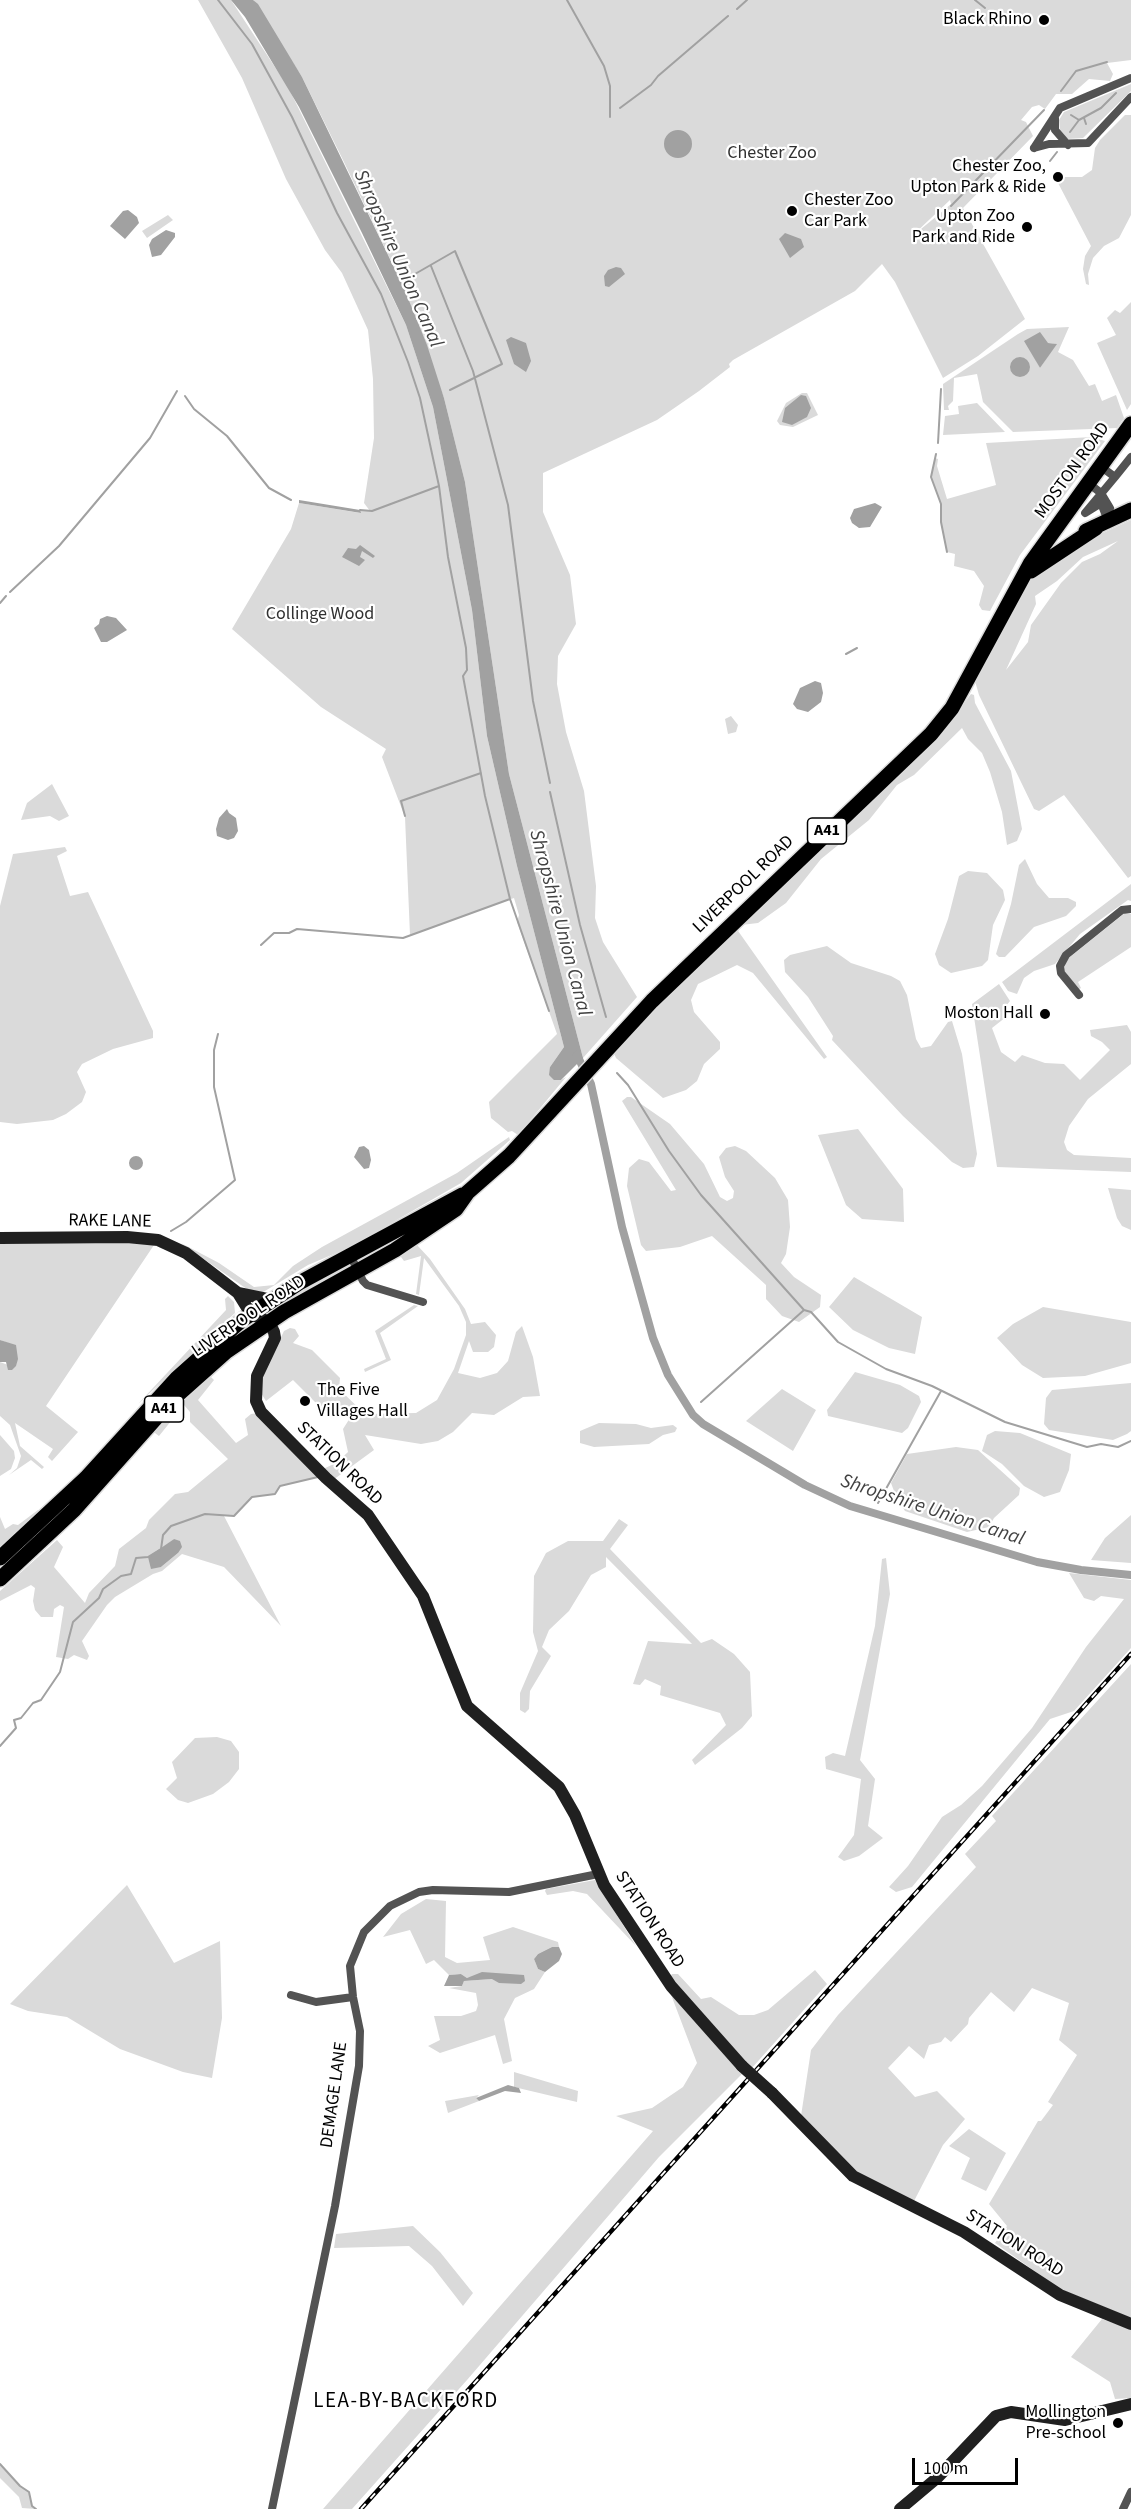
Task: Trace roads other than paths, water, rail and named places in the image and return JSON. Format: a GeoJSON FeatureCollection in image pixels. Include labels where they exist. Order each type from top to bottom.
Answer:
{"type":"FeatureCollection","features":[{"type":"Feature","properties":{"kind":"highway","name":"MOSTON ROAD"},"geometry":{"type":"LineString","coordinates":[[1046,541],[1100,466],[1129,432]]}},
{"type":"Feature","properties":{"kind":"highway"},"geometry":{"type":"LineString","coordinates":[[1046,541],[1065,538],[1105,519],[1131,510]]}},
{"type":"Feature","properties":{"kind":"highway"},"geometry":{"type":"LineString","coordinates":[[1018,584],[1045,559],[1105,519]]}},
{"type":"Feature","properties":{"kind":"highway","name":"LIVERPOOL ROAD"},"geometry":{"type":"LineString","coordinates":[[0,1558],[86,1478],[184,1371],[251,1314],[272,1300],[355,1264],[395,1250],[456,1209],[468,1192],[508,1156],[652,1001],[931,734],[952,708],[1018,584],[1046,541]]}},
{"type":"Feature","properties":{"kind":"highway","name":"LIVERPOOL ROAD"},"geometry":{"type":"LineString","coordinates":[[0,1579],[74,1510],[192,1380],[269,1322],[355,1264]]}},
{"type":"Feature","properties":{"kind":"street"},"geometry":{"type":"LineString","coordinates":[[1131,78],[1060,108],[1034,148],[1049,144],[1088,143],[1131,97]]}},
{"type":"Feature","properties":{"kind":"street"},"geometry":{"type":"LineString","coordinates":[[1057,112],[1055,130],[1069,145]]}},
{"type":"Feature","properties":{"kind":"street"},"geometry":{"type":"LineString","coordinates":[[1105,519],[1101,503],[1084,513],[1131,457]]}},
{"type":"Feature","properties":{"kind":"street"},"geometry":{"type":"LineString","coordinates":[[1100,466],[1115,477]]}},
{"type":"Feature","properties":{"kind":"street"},"geometry":{"type":"LineString","coordinates":[[1088,483],[1101,493],[1105,519]]}},
{"type":"Feature","properties":{"kind":"street"},"geometry":{"type":"LineString","coordinates":[[1079,995],[1061,973],[1060,966],[1066,955],[1122,910],[1131,909]]}},
{"type":"Feature","properties":{"kind":"street","name":"RAKE LANE"},"geometry":{"type":"LineString","coordinates":[[0,1238],[99,1237],[158,1240],[186,1253],[238,1293],[251,1314]]}},
{"type":"Feature","properties":{"kind":"street"},"geometry":{"type":"LineString","coordinates":[[355,1264],[367,1285],[423,1302]]}},
{"type":"Feature","properties":{"kind":"street","name":"RAKE LANE"},"geometry":{"type":"LineString","coordinates":[[238,1293],[272,1300]]}},
{"type":"Feature","properties":{"kind":"street"},"geometry":{"type":"LineString","coordinates":[[251,1314],[269,1322],[275,1338],[271,1348]]}},
{"type":"Feature","properties":{"kind":"street"},"geometry":{"type":"LineString","coordinates":[[255,1332],[267,1339],[271,1348]]}},
{"type":"Feature","properties":{"kind":"street","name":"STATION ROAD"},"geometry":{"type":"LineString","coordinates":[[271,1348],[257,1376],[256,1401],[261,1412],[374,1523],[423,1596],[467,1706],[559,1787],[575,1815],[598,1874],[671,1986],[742,2066],[772,2093],[853,2176],[964,2232],[1060,2295],[1131,2324]]}},
{"type":"Feature","properties":{"kind":"street","name":"DEMAGE LANE"},"geometry":{"type":"LineString","coordinates":[[272,2509],[335,2206],[359,2066],[360,2031],[352,1997],[350,1965],[364,1932],[390,1906],[419,1892],[433,1890],[509,1892],[598,1874]]}},
{"type":"Feature","properties":{"kind":"street"},"geometry":{"type":"LineString","coordinates":[[291,1995],[316,2002],[352,1997]]}},
{"type":"Feature","properties":{"kind":"street"},"geometry":{"type":"LineString","coordinates":[[900,2509],[937,2478],[996,2416],[1011,2412],[1065,2420],[1131,2404]]}},
{"type":"Feature","properties":{"kind":"street"},"geometry":{"type":"LineString","coordinates":[[1123,2509],[1131,2492]]}},
{"type":"Feature","properties":{"kind":"waterway"},"geometry":{"type":"LineString","coordinates":[[218,0],[252,44],[292,117],[337,213],[381,294],[420,398],[439,486],[448,557],[466,648],[467,670],[463,676],[485,796],[510,899],[549,1011]]}},
{"type":"Feature","properties":{"kind":"waterway"},"geometry":{"type":"LineString","coordinates":[[567,0],[604,66],[610,86],[610,117]]}},
{"type":"Feature","properties":{"kind":"waterway"},"geometry":{"type":"LineString","coordinates":[[737,9],[747,0]]}},
{"type":"Feature","properties":{"kind":"waterway"},"geometry":{"type":"LineString","coordinates":[[975,0],[985,8]]}},
{"type":"Feature","properties":{"kind":"waterway"},"geometry":{"type":"LineString","coordinates":[[620,108],[651,85],[658,76],[728,16]]}},
{"type":"Feature","properties":{"kind":"waterway"},"geometry":{"type":"LineString","coordinates":[[1061,91],[1076,71],[1107,62]]}},
{"type":"Feature","properties":{"kind":"waterway"},"geometry":{"type":"LineString","coordinates":[[1070,132],[1079,120],[1101,108],[1116,93]]}},
{"type":"Feature","properties":{"kind":"waterway"},"geometry":{"type":"LineString","coordinates":[[951,206],[1044,110]]}},
{"type":"Feature","properties":{"kind":"waterway"},"geometry":{"type":"LineString","coordinates":[[1071,115],[1079,120]]}},
{"type":"Feature","properties":{"kind":"waterway"},"geometry":{"type":"LineString","coordinates":[[1084,118],[1086,124]]}},
{"type":"Feature","properties":{"kind":"waterway"},"geometry":{"type":"LineString","coordinates":[[1050,161],[1057,152]]}},
{"type":"Feature","properties":{"kind":"waterway"},"geometry":{"type":"LineString","coordinates":[[408,278],[455,251],[502,364],[450,390]]}},
{"type":"Feature","properties":{"kind":"waterway"},"geometry":{"type":"LineString","coordinates":[[431,266],[473,371],[508,505],[533,701],[550,783]]}},
{"type":"Feature","properties":{"kind":"waterway"},"geometry":{"type":"LineString","coordinates":[[938,443],[941,389]]}},
{"type":"Feature","properties":{"kind":"waterway"},"geometry":{"type":"LineString","coordinates":[[10,592],[59,546],[150,438],[177,391]]}},
{"type":"Feature","properties":{"kind":"waterway"},"geometry":{"type":"LineString","coordinates":[[185,396],[194,409],[227,436],[269,488],[291,500]]}},
{"type":"Feature","properties":{"kind":"waterway"},"geometry":{"type":"LineString","coordinates":[[936,454],[931,477],[941,504],[941,522],[947,552]]}},
{"type":"Feature","properties":{"kind":"waterway"},"geometry":{"type":"LineString","coordinates":[[360,510],[372,511],[439,486]]}},
{"type":"Feature","properties":{"kind":"waterway"},"geometry":{"type":"LineString","coordinates":[[0,603],[6,596]]}},
{"type":"Feature","properties":{"kind":"waterway"},"geometry":{"type":"LineString","coordinates":[[846,654],[857,648]]}},
{"type":"Feature","properties":{"kind":"waterway"},"geometry":{"type":"LineString","coordinates":[[405,816],[401,801],[481,773]]}},
{"type":"Feature","properties":{"kind":"waterway"},"geometry":{"type":"LineString","coordinates":[[550,792],[580,925],[606,1017]]}},
{"type":"Feature","properties":{"kind":"waterway"},"geometry":{"type":"LineString","coordinates":[[261,945],[274,933],[289,933],[297,929],[403,938],[510,899]]}},
{"type":"Feature","properties":{"kind":"waterway"},"geometry":{"type":"LineString","coordinates":[[171,1231],[186,1222],[235,1180],[214,1087],[214,1050],[218,1034]]}},
{"type":"Feature","properties":{"kind":"waterway","name":"Shropshire Union Canal"},"geometry":{"type":"LineString","coordinates":[[577,1055],[591,1084],[622,1227],[653,1338],[668,1375],[693,1415],[703,1424],[805,1485],[850,1506],[1037,1562],[1081,1570],[1131,1575]]}},
{"type":"Feature","properties":{"kind":"waterway"},"geometry":{"type":"LineString","coordinates":[[617,1073],[628,1085],[669,1151],[701,1195],[804,1310],[811,1312],[838,1342],[886,1369],[932,1386],[1005,1422],[1087,1447],[1101,1444],[1118,1447],[1131,1441]]}},
{"type":"Feature","properties":{"kind":"waterway"},"geometry":{"type":"LineString","coordinates":[[701,1402],[804,1310]]}},
{"type":"Feature","properties":{"kind":"waterway"},"geometry":{"type":"LineString","coordinates":[[878,1503],[941,1391]]}},
{"type":"Feature","properties":{"kind":"waterway"},"geometry":{"type":"LineString","coordinates":[[0,1746],[16,1728],[14,1720],[21,1718],[33,1703],[41,1700],[60,1672],[73,1622],[99,1598],[103,1589],[121,1576],[131,1574],[136,1558],[148,1557],[161,1549],[163,1535],[171,1526],[205,1514],[234,1516],[252,1497],[275,1494],[280,1486],[318,1477]]}},
{"type":"Feature","properties":{"kind":"waterway"},"geometry":{"type":"LineString","coordinates":[[0,2464],[20,2486],[29,2492],[32,2506],[36,2509]]}},
{"type":"Feature","properties":{"kind":"railway"},"geometry":{"type":"LineString","coordinates":[[361,2509],[1131,1654]]}},
{"type":"Feature","properties":{"kind":"place","name":"Black Rhino"},"geometry":{"type":"Point","coordinates":[1044,20]}},
{"type":"Feature","properties":{"kind":"place","name":"Chester Zoo, Upton Park & Ride"},"geometry":{"type":"Point","coordinates":[1058,177]}},
{"type":"Feature","properties":{"kind":"place","name":"Chester Zoo Car Park"},"geometry":{"type":"Point","coordinates":[792,211]}},
{"type":"Feature","properties":{"kind":"place","name":"Upton Zoo Park and Ride"},"geometry":{"type":"Point","coordinates":[1027,227]}},
{"type":"Feature","properties":{"kind":"place","name":"Moston Hall"},"geometry":{"type":"Point","coordinates":[1045,1014]}},
{"type":"Feature","properties":{"kind":"place","name":"The Five Villages Hall"},"geometry":{"type":"Point","coordinates":[305,1401]}},
{"type":"Feature","properties":{"kind":"place","name":"Mollington Pre-school"},"geometry":{"type":"Point","coordinates":[1118,2423]}},
{"type":"Feature","properties":{"kind":"district","name":"LEA-BY-BACKFORD"},"geometry":{"type":"Point","coordinates":[406,2402]}},
{"type":"Feature","properties":{"kind":"park label","name":"Chester Zoo"},"geometry":{"type":"Point","coordinates":[772,154]}},
{"type":"Feature","properties":{"kind":"park label","name":"Collinge Wood"},"geometry":{"type":"Point","coordinates":[320,615]}}]}
